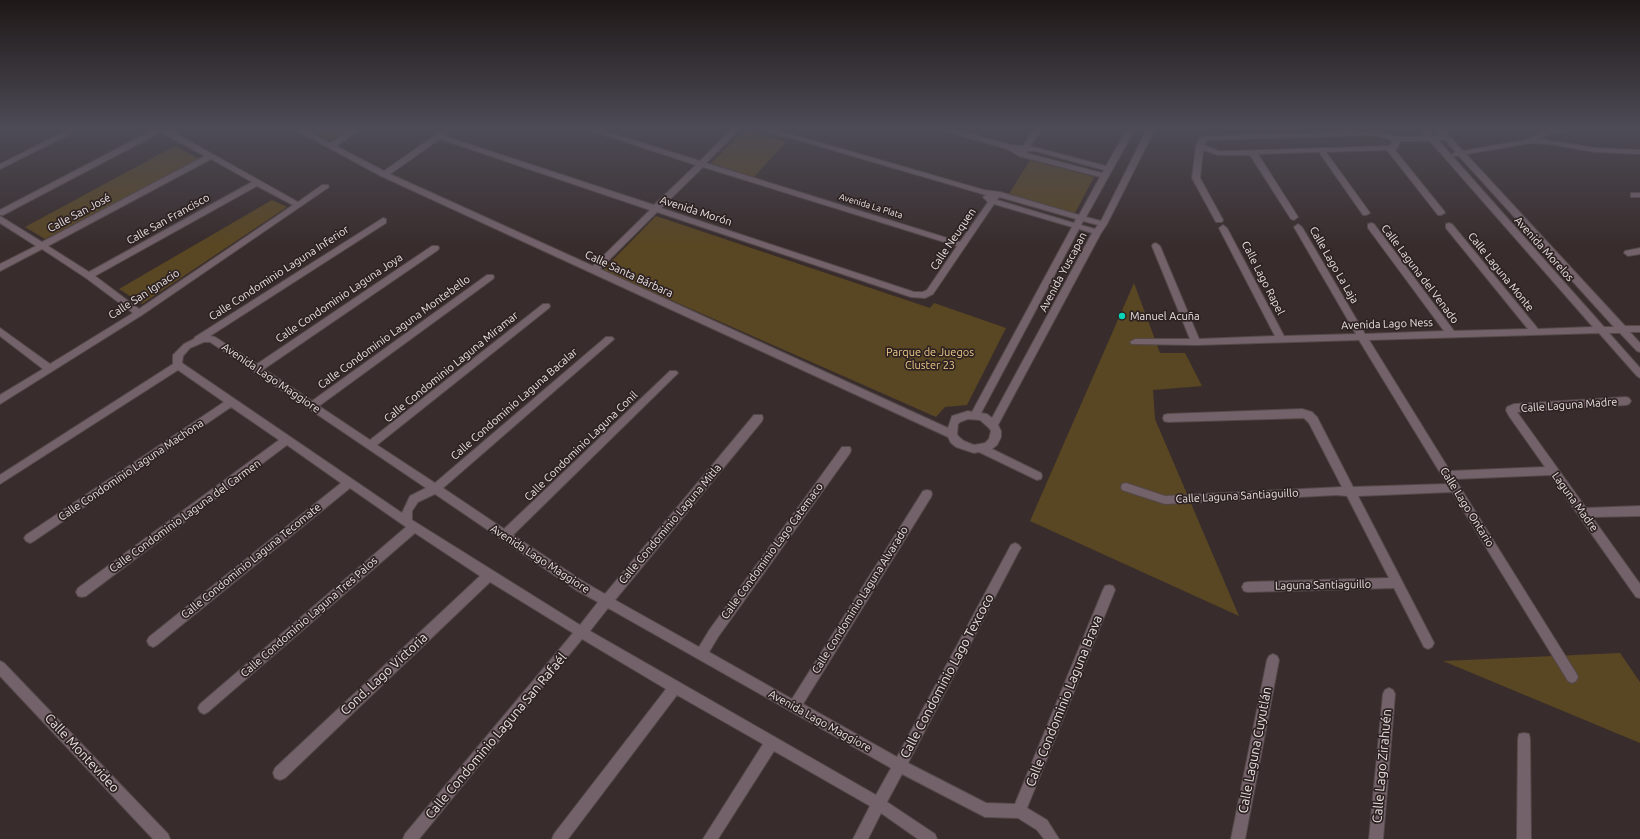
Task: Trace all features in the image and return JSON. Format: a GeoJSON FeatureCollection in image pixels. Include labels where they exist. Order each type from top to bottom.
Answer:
{"type":"FeatureCollection","features":[{"type":"Feature","properties":{"kind":"street"},"geometry":{"type":"LineString","coordinates":[[0,213],[86,168]]}},
{"type":"Feature","properties":{"kind":"street","name":"Calle San José"},"geometry":{"type":"LineString","coordinates":[[0,268],[188,168]]}},
{"type":"Feature","properties":{"kind":"street"},"geometry":{"type":"LineString","coordinates":[[233,168],[298,205]]}},
{"type":"Feature","properties":{"kind":"street","name":"Calle Santa Bárbara"},"geometry":{"type":"LineString","coordinates":[[373,168],[593,271],[952,434]]}},
{"type":"Feature","properties":{"kind":"street"},"geometry":{"type":"LineString","coordinates":[[384,174],[392,168]]}},
{"type":"Feature","properties":{"kind":"street","name":"Avenida Morón"},"geometry":{"type":"LineString","coordinates":[[534,168],[914,295],[925,295]]}},
{"type":"Feature","properties":{"kind":"street"},"geometry":{"type":"LineString","coordinates":[[593,271],[697,168]]}},
{"type":"Feature","properties":{"kind":"street","name":"Avenida La Plata"},"geometry":{"type":"LineString","coordinates":[[714,168],[962,245]]}},
{"type":"Feature","properties":{"kind":"street"},"geometry":{"type":"LineString","coordinates":[[899,168],[982,192],[994,198],[1079,221],[1103,224]]}},
{"type":"Feature","properties":{"kind":"street"},"geometry":{"type":"LineString","coordinates":[[1089,168],[1107,173]]}},
{"type":"Feature","properties":{"kind":"street","name":"Avenida Yuscapan"},"geometry":{"type":"LineString","coordinates":[[975,415],[1079,221],[1110,168]]}},
{"type":"Feature","properties":{"kind":"street","name":"Avenida Yuscapan"},"geometry":{"type":"LineString","coordinates":[[993,425],[1097,232],[1103,224],[1131,168]]}},
{"type":"Feature","properties":{"kind":"street","name":"Calle Lago Rapel"},"geometry":{"type":"LineString","coordinates":[[1197,168],[1196,178],[1281,340]]}},
{"type":"Feature","properties":{"kind":"street"},"geometry":{"type":"LineString","coordinates":[[1263,168],[1294,217]]}},
{"type":"Feature","properties":{"kind":"street"},"geometry":{"type":"LineString","coordinates":[[1334,168],[1366,213]]}},
{"type":"Feature","properties":{"kind":"street"},"geometry":{"type":"LineString","coordinates":[[1405,168],[1441,214]]}},
{"type":"Feature","properties":{"kind":"street","name":"Avenida Morelos"},"geometry":{"type":"LineString","coordinates":[[1457,168],[1603,330],[1640,374]]}},
{"type":"Feature","properties":{"kind":"street","name":"Avenida Morelos"},"geometry":{"type":"LineString","coordinates":[[1474,168],[1640,349]]}},
{"type":"Feature","properties":{"kind":"street","name":"Calle San Francisco"},"geometry":{"type":"LineString","coordinates":[[89,276],[258,182]]}},
{"type":"Feature","properties":{"kind":"street","name":"Calle San Ignacio"},"geometry":{"type":"LineString","coordinates":[[0,400],[139,313],[325,187]]}},
{"type":"Feature","properties":{"kind":"street","name":"Calle Neuquen"},"geometry":{"type":"LineString","coordinates":[[925,295],[930,292],[994,198]]}},
{"type":"Feature","properties":{"kind":"street"},"geometry":{"type":"LineString","coordinates":[[0,219],[89,276],[139,313]]}},
{"type":"Feature","properties":{"kind":"street","name":"Calle Condominio Laguna Inferior"},"geometry":{"type":"LineString","coordinates":[[188,346],[383,221]]}},
{"type":"Feature","properties":{"kind":"street"},"geometry":{"type":"LineString","coordinates":[[1079,221],[1097,232]]}},
{"type":"Feature","properties":{"kind":"street","name":"Calle Laguna del Venado"},"geometry":{"type":"LineString","coordinates":[[1371,226],[1452,334]]}},
{"type":"Feature","properties":{"kind":"street","name":"Calle Laguna Monte"},"geometry":{"type":"LineString","coordinates":[[1449,226],[1535,331]]}},
{"type":"Feature","properties":{"kind":"street","name":"Calle Lago La Laja"},"geometry":{"type":"LineString","coordinates":[[1298,227],[1362,337]]}},
{"type":"Feature","properties":{"kind":"street"},"geometry":{"type":"LineString","coordinates":[[1156,246],[1196,342]]}},
{"type":"Feature","properties":{"kind":"street","name":"Calle Condominio Laguna Joya"},"geometry":{"type":"LineString","coordinates":[[257,369],[435,248]]}},
{"type":"Feature","properties":{"kind":"street"},"geometry":{"type":"LineString","coordinates":[[1628,253],[1640,251]]}},
{"type":"Feature","properties":{"kind":"street","name":"Calle Condominio Laguna Montebello"},"geometry":{"type":"LineString","coordinates":[[312,406],[490,277]]}},
{"type":"Feature","properties":{"kind":"street","name":"Calle Condominio Laguna Miramar"},"geometry":{"type":"LineString","coordinates":[[370,445],[546,306]]}},
{"type":"Feature","properties":{"kind":"street","name":"Avenida Lago Ness"},"geometry":{"type":"LineString","coordinates":[[1135,342],[1281,340],[1535,331],[1640,329]]}},
{"type":"Feature","properties":{"kind":"street"},"geometry":{"type":"LineString","coordinates":[[0,331],[50,369]]}},
{"type":"Feature","properties":{"kind":"street","name":"Calle Lago Ontario"},"geometry":{"type":"LineString","coordinates":[[1362,337],[1572,677]]}},
{"type":"Feature","properties":{"kind":"street","name":"Avenida Lago Maggiore"},"geometry":{"type":"LineString","coordinates":[[188,346],[198,341],[212,339],[504,536],[606,602],[900,766],[985,810],[1019,811],[1027,814],[1042,825],[1052,839]]}},
{"type":"Feature","properties":{"kind":"street","name":"Calle Condominio Laguna Bacalar"},"geometry":{"type":"LineString","coordinates":[[411,524],[407,511],[414,499],[435,489],[609,339]]}},
{"type":"Feature","properties":{"kind":"street"},"geometry":{"type":"LineString","coordinates":[[178,365],[178,356],[188,346]]}},
{"type":"Feature","properties":{"kind":"street"},"geometry":{"type":"LineString","coordinates":[[178,365],[411,524],[489,575],[771,744],[879,804],[930,839]]}},
{"type":"Feature","properties":{"kind":"street"},"geometry":{"type":"LineString","coordinates":[[0,480],[178,365]]}},
{"type":"Feature","properties":{"kind":"street","name":"Calle Condominio Laguna Conil"},"geometry":{"type":"LineString","coordinates":[[504,536],[673,373]]}},
{"type":"Feature","properties":{"kind":"street","name":"Calle Condominio Laguna Machona"},"geometry":{"type":"LineString","coordinates":[[30,538],[232,401]]}},
{"type":"Feature","properties":{"kind":"street","name":"Calle Laguna Madre"},"geometry":{"type":"LineString","coordinates":[[1511,410],[1517,407],[1626,401]]}},
{"type":"Feature","properties":{"kind":"street","name":"Laguna Madre"},"geometry":{"type":"LineString","coordinates":[[1511,410],[1640,592]]}},
{"type":"Feature","properties":{"kind":"street"},"geometry":{"type":"LineString","coordinates":[[1168,418],[1302,413],[1308,415],[1313,420],[1428,643]]}},
{"type":"Feature","properties":{"kind":"street"},"geometry":{"type":"LineString","coordinates":[[968,415],[975,415],[989,420],[993,425],[996,431],[996,437],[993,442],[981,448],[974,449],[960,444],[952,434],[951,429],[956,419],[968,415]]}},
{"type":"Feature","properties":{"kind":"street","name":"Calle Condominio Laguna Mitla"},"geometry":{"type":"LineString","coordinates":[[582,632],[758,418]]}},
{"type":"Feature","properties":{"kind":"street","name":"Calle Condominio Laguna del Carmen"},"geometry":{"type":"LineString","coordinates":[[82,592],[287,439]]}},
{"type":"Feature","properties":{"kind":"street"},"geometry":{"type":"LineString","coordinates":[[981,448],[1037,476]]}},
{"type":"Feature","properties":{"kind":"street","name":"Calle Condominio Lago Catemaco"},"geometry":{"type":"LineString","coordinates":[[700,655],[714,633],[846,450]]}},
{"type":"Feature","properties":{"kind":"street"},"geometry":{"type":"LineString","coordinates":[[1447,475],[1553,471]]}},
{"type":"Feature","properties":{"kind":"street","name":"Calle Condominio Laguna Tecomate"},"geometry":{"type":"LineString","coordinates":[[153,641],[350,482]]}},
{"type":"Feature","properties":{"kind":"street","name":"Calle Laguna Santiaguillo"},"geometry":{"type":"LineString","coordinates":[[1126,487],[1165,500],[1337,491],[1349,492],[1455,488]]}},
{"type":"Feature","properties":{"kind":"street","name":"Calle Condominio Laguna Alvarado"},"geometry":{"type":"LineString","coordinates":[[794,707],[927,494]]}},
{"type":"Feature","properties":{"kind":"street"},"geometry":{"type":"LineString","coordinates":[[1583,513],[1640,511]]}},
{"type":"Feature","properties":{"kind":"street","name":"Calle Condominio Laguna Tres Palos"},"geometry":{"type":"LineString","coordinates":[[204,708],[411,524]]}},
{"type":"Feature","properties":{"kind":"street","name":"Calle Condominio Lago Texcoco"},"geometry":{"type":"LineString","coordinates":[[860,839],[1015,548]]}},
{"type":"Feature","properties":{"kind":"street","name":"Cond. Lago Victoria"},"geometry":{"type":"LineString","coordinates":[[280,773],[489,575]]}},
{"type":"Feature","properties":{"kind":"street","name":"Laguna Santiaguillo"},"geometry":{"type":"LineString","coordinates":[[1248,587],[1397,583]]}},
{"type":"Feature","properties":{"kind":"street","name":"Calle Condominio Laguna Brava"},"geometry":{"type":"LineString","coordinates":[[1019,811],[1109,590]]}},
{"type":"Feature","properties":{"kind":"street","name":"Calle Condominio Laguna San Rafaél"},"geometry":{"type":"LineString","coordinates":[[410,839],[582,632]]}},
{"type":"Feature","properties":{"kind":"street","name":"Calle Laguna Cuyutlán"},"geometry":{"type":"LineString","coordinates":[[1238,839],[1273,660]]}},
{"type":"Feature","properties":{"kind":"street","name":"Calle Montevideo"},"geometry":{"type":"LineString","coordinates":[[0,666],[163,839]]}},
{"type":"Feature","properties":{"kind":"street"},"geometry":{"type":"LineString","coordinates":[[559,839],[675,687]]}},
{"type":"Feature","properties":{"kind":"street","name":"Calle Lago Zirahuén"},"geometry":{"type":"LineString","coordinates":[[1376,839],[1388,694]]}},
{"type":"Feature","properties":{"kind":"street"},"geometry":{"type":"LineString","coordinates":[[1524,739],[1524,839]]}},
{"type":"Feature","properties":{"kind":"street"},"geometry":{"type":"LineString","coordinates":[[710,839],[771,744]]}},
{"type":"Feature","properties":{"kind":"green space"},"geometry":{"type":"Polygon","coordinates":[[[134,168],[181,168],[45,239],[25,227],[134,168]]]}},
{"type":"Feature","properties":{"kind":"green space"},"geometry":{"type":"Polygon","coordinates":[[[727,168],[762,168],[754,177],[727,168]]]}},
{"type":"Feature","properties":{"kind":"green space"},"geometry":{"type":"Polygon","coordinates":[[[1025,168],[1061,168],[1094,177],[1075,213],[1009,194],[1025,168]]]}},
{"type":"Feature","properties":{"kind":"green space"},"geometry":{"type":"Polygon","coordinates":[[[272,200],[287,207],[142,304],[119,289],[272,200]]]}},
{"type":"Feature","properties":{"kind":"green space","name":"Parque de Juegos Cluster 23"},"geometry":{"type":"Polygon","coordinates":[[[656,216],[930,308],[934,303],[1006,328],[967,405],[945,407],[936,417],[603,270],[656,216]]]}},
{"type":"Feature","properties":{"kind":"green space"},"geometry":{"type":"Polygon","coordinates":[[[1134,283],[1160,353],[1185,353],[1202,386],[1153,390],[1155,419],[1239,616],[1030,521],[1134,283]]]}},
{"type":"Feature","properties":{"kind":"green space"},"geometry":{"type":"Polygon","coordinates":[[[1620,653],[1640,682],[1640,743],[1443,661],[1620,653]]]}},
{"type":"Feature","properties":{"kind":"place","name":"Manuel Acuña"},"geometry":{"type":"Point","coordinates":[1122,316]}}]}
